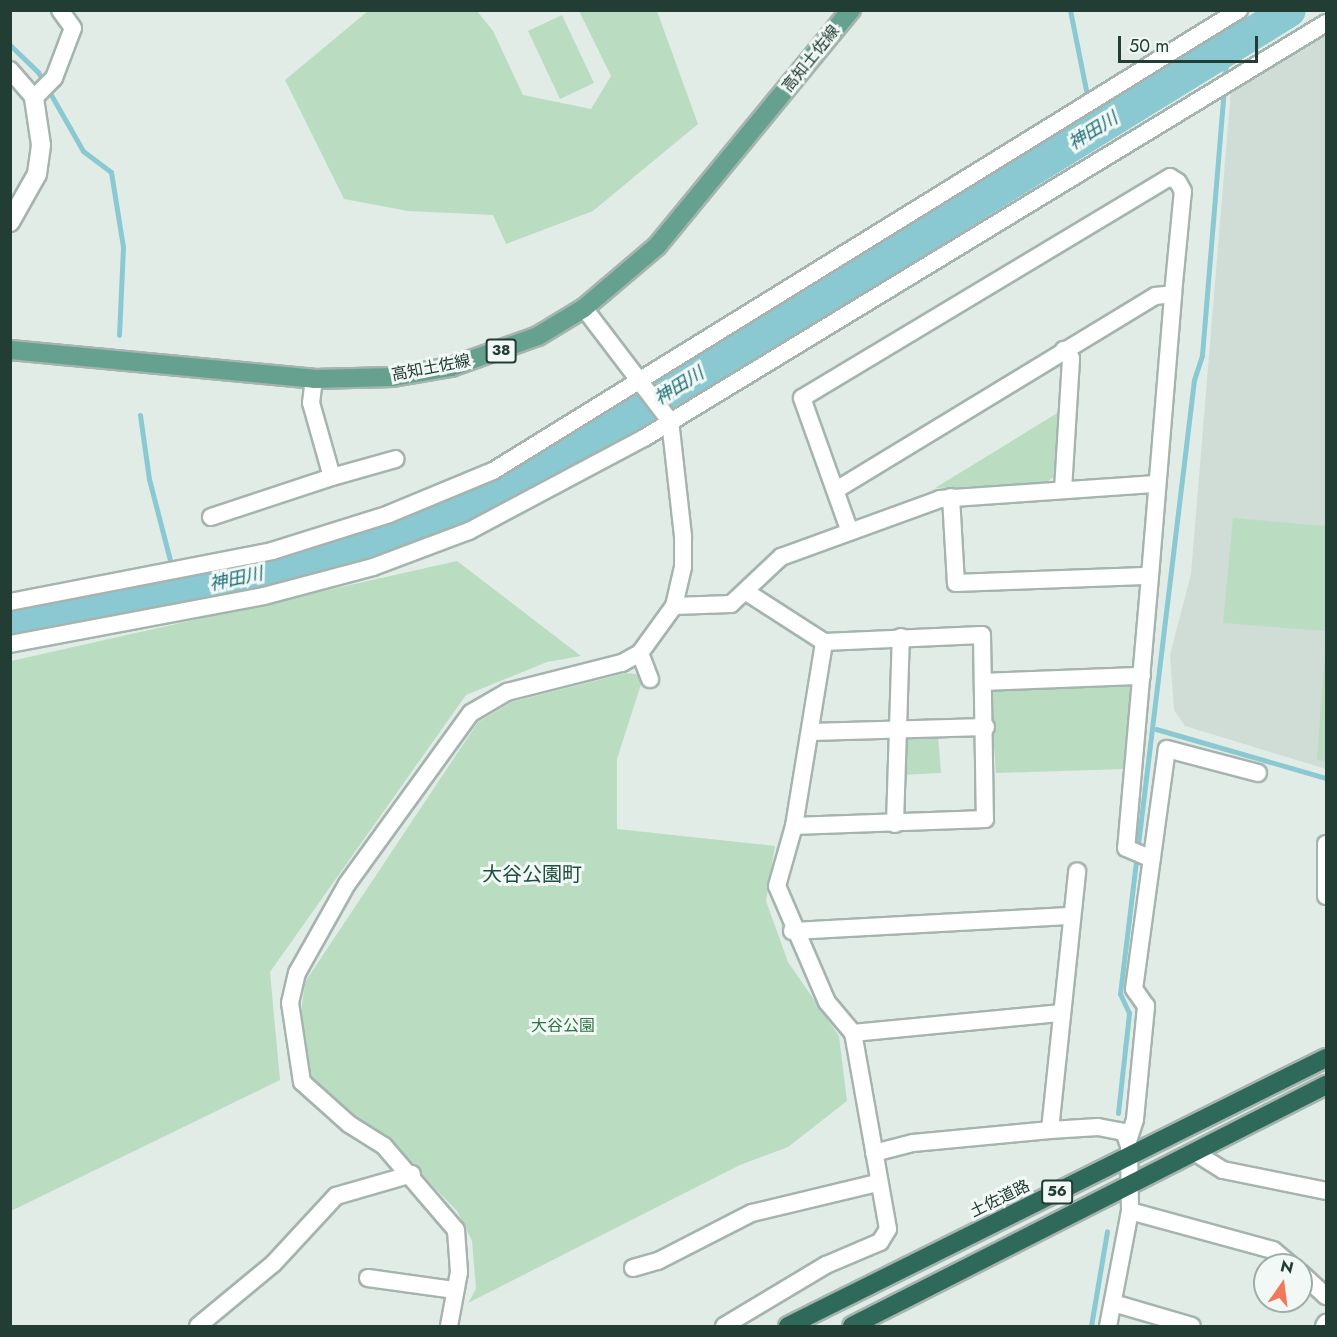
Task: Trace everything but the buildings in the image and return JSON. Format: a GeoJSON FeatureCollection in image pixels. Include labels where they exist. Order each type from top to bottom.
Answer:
{"type":"FeatureCollection","features":[{"type":"Feature","properties":{"kind":"highway","name":"土佐道路"},"geometry":{"type":"LineString","coordinates":[[788,1326],[1129,1147],[1326,1058]]}},
{"type":"Feature","properties":{"kind":"highway","name":"56"},"geometry":{"type":"LineString","coordinates":[[852,1326],[1326,1085]]}},
{"type":"Feature","properties":{"kind":"main road","name":"高知土佐線"},"geometry":{"type":"LineString","coordinates":[[10,350],[314,379],[393,377],[451,367],[538,336],[584,308],[623,278],[683,217],[851,10]]}},
{"type":"Feature","properties":{"kind":"street"},"geometry":{"type":"LineString","coordinates":[[33,98],[54,78],[68,51],[73,28],[60,10]]}},
{"type":"Feature","properties":{"kind":"street"},"geometry":{"type":"LineString","coordinates":[[10,602],[272,551],[389,514],[493,471],[646,383],[1239,10]]}},
{"type":"Feature","properties":{"kind":"street"},"geometry":{"type":"LineString","coordinates":[[10,644],[264,596],[373,567],[469,531],[669,419],[1326,23]]}},
{"type":"Feature","properties":{"kind":"street"},"geometry":{"type":"LineString","coordinates":[[10,70],[33,98],[41,145],[37,174],[10,222]]}},
{"type":"Feature","properties":{"kind":"street"},"geometry":{"type":"LineString","coordinates":[[850,532],[802,399],[1170,177],[1183,191],[1155,484],[1150,576],[1126,848],[1143,856]]}},
{"type":"Feature","properties":{"kind":"street"},"geometry":{"type":"LineString","coordinates":[[836,490],[1155,296],[1173,294]]}},
{"type":"Feature","properties":{"kind":"street"},"geometry":{"type":"LineString","coordinates":[[449,1326],[460,1248],[456,1230],[412,1174],[302,1082],[290,1003],[297,973],[347,884],[471,713],[507,692],[622,663],[640,653],[674,606],[683,537],[669,419],[646,383],[584,308]]}},
{"type":"Feature","properties":{"kind":"street"},"geometry":{"type":"LineString","coordinates":[[1063,490],[1071,358],[1064,350]]}},
{"type":"Feature","properties":{"kind":"street"},"geometry":{"type":"LineString","coordinates":[[314,379],[311,403],[332,477]]}},
{"type":"Feature","properties":{"kind":"street"},"geometry":{"type":"LineString","coordinates":[[211,517],[332,477],[396,459]]}},
{"type":"Feature","properties":{"kind":"street"},"geometry":{"type":"LineString","coordinates":[[674,606],[731,604],[748,593],[780,557],[951,497],[1155,484]]}},
{"type":"Feature","properties":{"kind":"street"},"geometry":{"type":"LineString","coordinates":[[951,497],[956,583],[1150,576]]}},
{"type":"Feature","properties":{"kind":"street"},"geometry":{"type":"LineString","coordinates":[[748,593],[824,642],[982,635],[986,727],[986,819],[794,826]]}},
{"type":"Feature","properties":{"kind":"street"},"geometry":{"type":"LineString","coordinates":[[895,824],[901,637]]}},
{"type":"Feature","properties":{"kind":"street"},"geometry":{"type":"LineString","coordinates":[[724,1326],[826,1265],[880,1242],[888,1229],[888,1210],[877,1183],[853,1033],[827,1002],[792,931],[777,886],[794,826],[824,642]]}},
{"type":"Feature","properties":{"kind":"street"},"geometry":{"type":"LineString","coordinates":[[640,653],[650,679]]}},
{"type":"Feature","properties":{"kind":"street"},"geometry":{"type":"LineString","coordinates":[[983,682],[1142,676]]}},
{"type":"Feature","properties":{"kind":"street"},"geometry":{"type":"LineString","coordinates":[[810,732],[986,727]]}},
{"type":"Feature","properties":{"kind":"street"},"geometry":{"type":"LineString","coordinates":[[1108,1326],[1130,1211],[1129,1147],[1135,1119],[1146,1006],[1134,988],[1143,856],[1167,749],[1258,773]]}},
{"type":"Feature","properties":{"kind":"street"},"geometry":{"type":"LineString","coordinates":[[1326,844],[1326,896]]}},
{"type":"Feature","properties":{"kind":"street"},"geometry":{"type":"LineString","coordinates":[[1050,1130],[1059,1013],[1077,872]]}},
{"type":"Feature","properties":{"kind":"street"},"geometry":{"type":"LineString","coordinates":[[792,931],[1070,916]]}},
{"type":"Feature","properties":{"kind":"street"},"geometry":{"type":"LineString","coordinates":[[853,1033],[1059,1013]]}},
{"type":"Feature","properties":{"kind":"street"},"geometry":{"type":"LineString","coordinates":[[874,1153],[913,1143],[1098,1127],[1129,1147]]}},
{"type":"Feature","properties":{"kind":"street"},"geometry":{"type":"LineString","coordinates":[[1194,1152],[1222,1170],[1326,1191]]}},
{"type":"Feature","properties":{"kind":"street"},"geometry":{"type":"LineString","coordinates":[[198,1326],[273,1264],[336,1196],[412,1174]]}},
{"type":"Feature","properties":{"kind":"street"},"geometry":{"type":"LineString","coordinates":[[633,1268],[658,1261],[752,1212],[877,1183]]}},
{"type":"Feature","properties":{"kind":"street"},"geometry":{"type":"LineString","coordinates":[[1130,1211],[1273,1250],[1277,1253]]}},
{"type":"Feature","properties":{"kind":"street"},"geometry":{"type":"LineString","coordinates":[[369,1278],[455,1290]]}},
{"type":"Feature","properties":{"kind":"street"},"geometry":{"type":"LineString","coordinates":[[1313,1284],[1326,1296]]}},
{"type":"Feature","properties":{"kind":"street"},"geometry":{"type":"LineString","coordinates":[[1113,1303],[1192,1326]]}},
{"type":"Feature","properties":{"kind":"shaded area"},"geometry":{"type":"Polygon","coordinates":[[[1326,31],[1326,769],[1185,726],[1174,710],[1170,655],[1191,574],[1231,89],[1326,31]]]}},
{"type":"Feature","properties":{"kind":"green space"},"geometry":{"type":"Polygon","coordinates":[[[368,11],[477,11],[493,31],[523,95],[591,109],[611,76],[579,11],[657,11],[698,124],[593,211],[506,244],[493,215],[408,211],[344,199],[285,80],[368,11]]]}},
{"type":"Feature","properties":{"kind":"green space"},"geometry":{"type":"Polygon","coordinates":[[[562,15],[594,83],[560,99],[528,31],[562,15]]]}},
{"type":"Feature","properties":{"kind":"green space"},"geometry":{"type":"Polygon","coordinates":[[[1059,412],[1055,476],[1044,484],[935,488],[1059,412]]]}},
{"type":"Feature","properties":{"kind":"green space"},"geometry":{"type":"Polygon","coordinates":[[[1233,518],[1326,526],[1326,631],[1223,623],[1233,518]]]}},
{"type":"Feature","properties":{"kind":"green space"},"geometry":{"type":"Polygon","coordinates":[[[457,561],[581,656],[547,662],[466,695],[270,972],[280,1080],[11,1211],[11,661],[457,561]]]}},
{"type":"Feature","properties":{"kind":"green space"},"geometry":{"type":"Polygon","coordinates":[[[1326,649],[1326,761],[1317,760],[1326,649]]]}},
{"type":"Feature","properties":{"kind":"green space","name":"大谷公園"},"geometry":{"type":"Polygon","coordinates":[[[626,673],[644,675],[617,759],[617,829],[775,846],[766,901],[788,962],[839,1036],[847,1101],[788,1147],[740,1165],[468,1303],[476,1289],[472,1241],[457,1211],[387,1139],[324,1093],[310,1074],[301,1012],[305,982],[478,722],[512,702],[626,673]]]}},
{"type":"Feature","properties":{"kind":"green space"},"geometry":{"type":"Polygon","coordinates":[[[1132,682],[1125,769],[996,773],[990,696],[996,689],[1132,682]]]}},
{"type":"Feature","properties":{"kind":"green space"},"geometry":{"type":"Polygon","coordinates":[[[902,736],[938,736],[941,773],[901,775],[902,736]]]}},
{"type":"Feature","properties":{"kind":"waterway"},"geometry":{"type":"LineString","coordinates":[[1070,10],[1087,95]]}},
{"type":"Feature","properties":{"kind":"waterway","name":"神田川"},"geometry":{"type":"LineString","coordinates":[[10,625],[318,562],[438,519],[580,448],[1289,10]]}},
{"type":"Feature","properties":{"kind":"waterway"},"geometry":{"type":"LineString","coordinates":[[10,45],[38,72],[83,151],[111,172],[123,247],[119,335]]}},
{"type":"Feature","properties":{"kind":"waterway"},"geometry":{"type":"LineString","coordinates":[[1225,74],[1227,48]]}},
{"type":"Feature","properties":{"kind":"waterway"},"geometry":{"type":"LineString","coordinates":[[1118,1113],[1129,1013],[1120,994],[1194,380],[1202,355],[1224,89]]}},
{"type":"Feature","properties":{"kind":"waterway"},"geometry":{"type":"LineString","coordinates":[[1089,106],[1092,129]]}},
{"type":"Feature","properties":{"kind":"waterway"},"geometry":{"type":"LineString","coordinates":[[140,415],[149,479],[171,564]]}},
{"type":"Feature","properties":{"kind":"waterway"},"geometry":{"type":"LineString","coordinates":[[174,579],[178,591]]}},
{"type":"Feature","properties":{"kind":"waterway"},"geometry":{"type":"LineString","coordinates":[[1156,729],[1326,778]]}},
{"type":"Feature","properties":{"kind":"waterway"},"geometry":{"type":"LineString","coordinates":[[1091,1326],[1107,1231]]}},
{"type":"Feature","properties":{"kind":"district","name":"大谷公園町"},"geometry":{"type":"Point","coordinates":[532,874]}}]}
